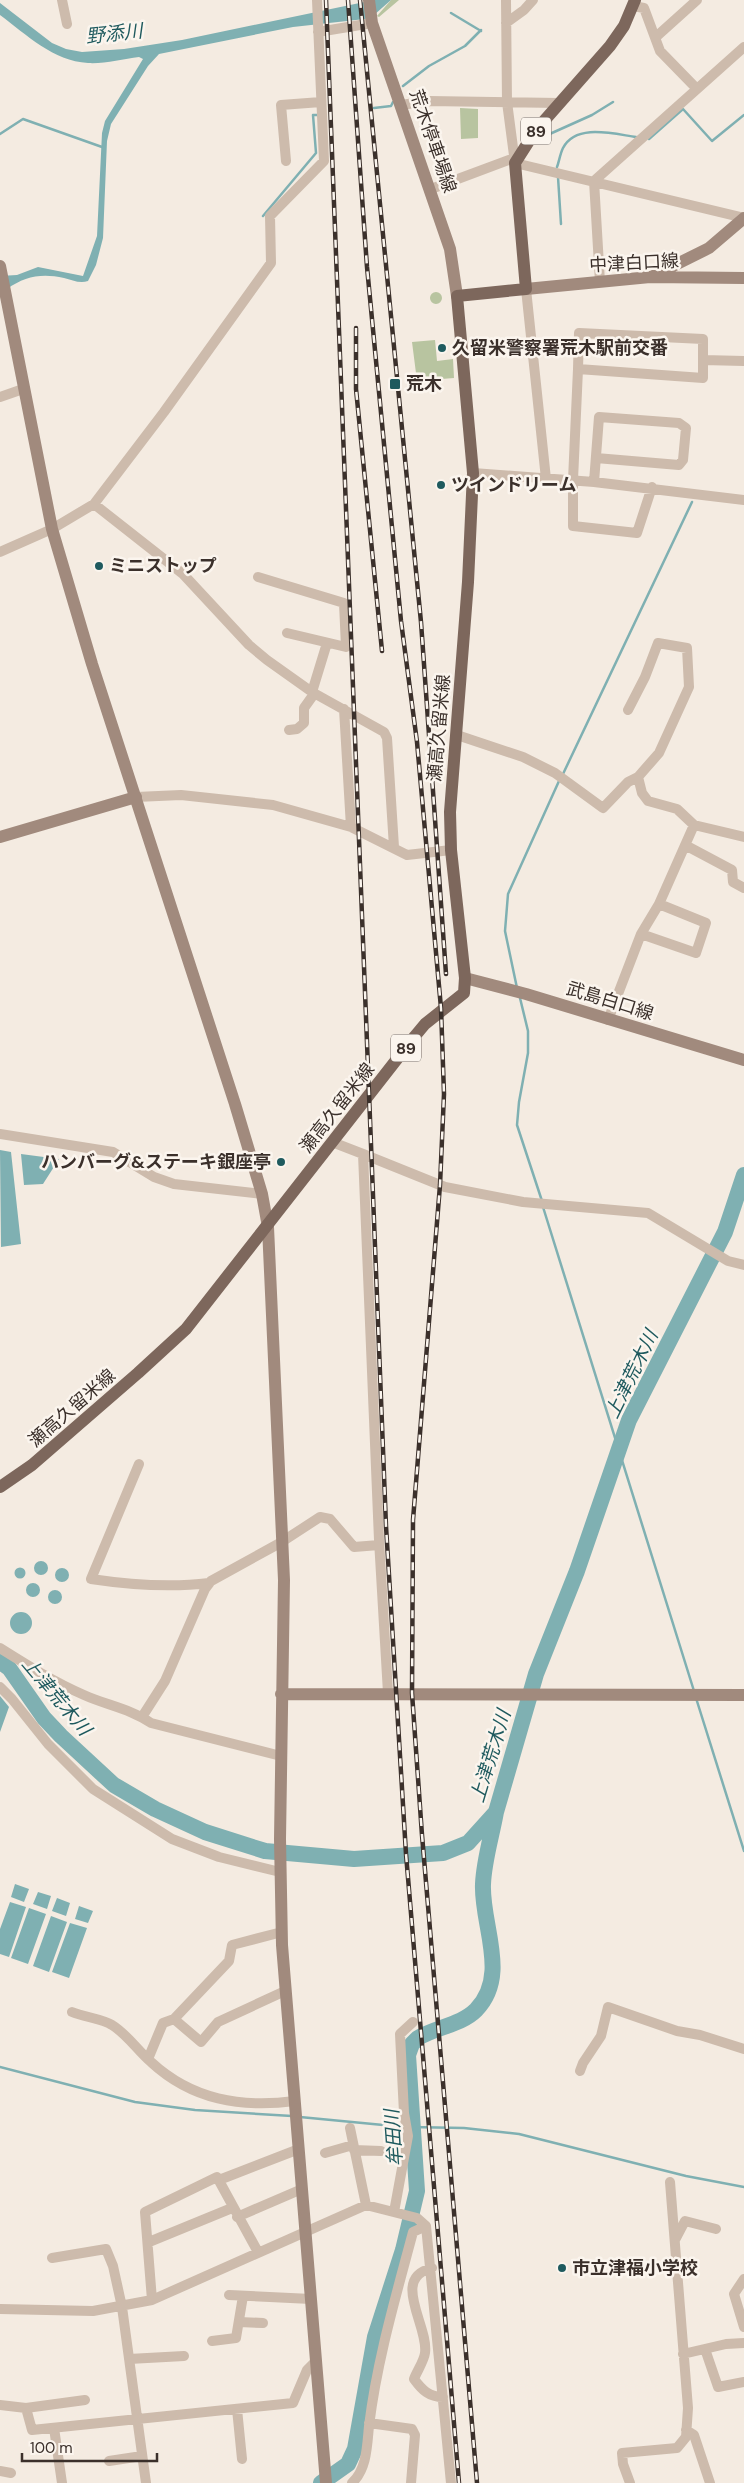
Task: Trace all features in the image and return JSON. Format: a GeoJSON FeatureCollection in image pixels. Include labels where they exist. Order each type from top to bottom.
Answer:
{"type":"FeatureCollection","features":[{"type":"Feature","properties":{"kind":"main road","name":"89"},"geometry":{"type":"LineString","coordinates":[[526,289],[514,160],[536,130],[610,46],[634,3]]}},
{"type":"Feature","properties":{"kind":"main road"},"geometry":{"type":"LineString","coordinates":[[457,296],[526,289]]}},
{"type":"Feature","properties":{"kind":"main road","name":"瀬高久留米線"},"geometry":{"type":"LineString","coordinates":[[0,1487],[54,1446],[186,1329],[268,1227],[425,1024],[464,993],[465,978],[451,850],[451,798],[457,735],[473,473],[457,296]]}},
{"type":"Feature","properties":{"kind":"street"},"geometry":{"type":"LineString","coordinates":[[62,0],[68,24]]}},
{"type":"Feature","properties":{"kind":"street"},"geometry":{"type":"LineString","coordinates":[[0,552],[52,529],[94,504],[164,412],[271,263],[268,225],[270,216],[324,162],[317,0]]}},
{"type":"Feature","properties":{"kind":"street","name":"荒木停車場線"},"geometry":{"type":"LineString","coordinates":[[369,0],[371,20],[431,189],[450,249],[457,296]]}},
{"type":"Feature","properties":{"kind":"street"},"geometry":{"type":"LineString","coordinates":[[506,0],[507,102],[514,160]]}},
{"type":"Feature","properties":{"kind":"street"},"geometry":{"type":"LineString","coordinates":[[506,23],[524,10],[533,0]]}},
{"type":"Feature","properties":{"kind":"street"},"geometry":{"type":"LineString","coordinates":[[657,36],[697,0]]}},
{"type":"Feature","properties":{"kind":"street"},"geometry":{"type":"LineString","coordinates":[[634,3],[644,8],[657,36],[660,50],[696,89]]}},
{"type":"Feature","properties":{"kind":"street"},"geometry":{"type":"LineString","coordinates":[[318,32],[371,20]]}},
{"type":"Feature","properties":{"kind":"street"},"geometry":{"type":"LineString","coordinates":[[594,181],[744,47]]}},
{"type":"Feature","properties":{"kind":"street"},"geometry":{"type":"LineString","coordinates":[[401,105],[429,101],[560,104]]}},
{"type":"Feature","properties":{"kind":"street"},"geometry":{"type":"LineString","coordinates":[[286,161],[281,105],[321,102]]}},
{"type":"Feature","properties":{"kind":"street"},"geometry":{"type":"LineString","coordinates":[[431,189],[514,160],[744,218]]}},
{"type":"Feature","properties":{"kind":"street"},"geometry":{"type":"LineString","coordinates":[[594,181],[600,282]]}},
{"type":"Feature","properties":{"kind":"street"},"geometry":{"type":"LineString","coordinates":[[650,277],[688,260],[720,240],[744,218]]}},
{"type":"Feature","properties":{"kind":"street"},"geometry":{"type":"LineString","coordinates":[[688,260],[691,278]]}},
{"type":"Feature","properties":{"kind":"street"},"geometry":{"type":"LineString","coordinates":[[0,266],[52,529],[136,798],[235,1104],[262,1194],[268,1227],[282,1542],[280,1839],[282,1932],[285,1991],[326,2483]]}},
{"type":"Feature","properties":{"kind":"street","name":"中津白口線"},"geometry":{"type":"LineString","coordinates":[[526,289],[650,277],[744,278]]}},
{"type":"Feature","properties":{"kind":"street","name":"89"},"geometry":{"type":"LineString","coordinates":[[526,289],[546,479]]}},
{"type":"Feature","properties":{"kind":"street"},"geometry":{"type":"LineString","coordinates":[[578,369],[703,378],[704,339],[579,333],[573,526],[637,533],[652,488]]}},
{"type":"Feature","properties":{"kind":"street"},"geometry":{"type":"LineString","coordinates":[[703,360],[744,360]]}},
{"type":"Feature","properties":{"kind":"street"},"geometry":{"type":"LineString","coordinates":[[0,396],[24,389]]}},
{"type":"Feature","properties":{"kind":"street"},"geometry":{"type":"LineString","coordinates":[[594,482],[599,417],[679,423],[686,428],[683,460],[679,465],[596,458]]}},
{"type":"Feature","properties":{"kind":"street"},"geometry":{"type":"LineString","coordinates":[[473,473],[594,482],[744,500]]}},
{"type":"Feature","properties":{"kind":"street"},"geometry":{"type":"LineString","coordinates":[[94,504],[183,574],[249,645],[267,660],[313,693],[384,732],[388,738],[394,847]]}},
{"type":"Feature","properties":{"kind":"street"},"geometry":{"type":"LineString","coordinates":[[258,577],[344,603],[346,647],[287,633]]}},
{"type":"Feature","properties":{"kind":"street"},"geometry":{"type":"LineString","coordinates":[[289,730],[297,729],[304,722],[304,708],[313,693],[327,643]]}},
{"type":"Feature","properties":{"kind":"street"},"geometry":{"type":"LineString","coordinates":[[457,735],[523,756],[547,769],[603,808],[628,782],[638,777],[659,754],[689,687],[687,648],[658,643],[645,677],[628,710]]}},
{"type":"Feature","properties":{"kind":"street"},"geometry":{"type":"LineString","coordinates":[[344,709],[351,827]]}},
{"type":"Feature","properties":{"kind":"street"},"geometry":{"type":"LineString","coordinates":[[638,777],[642,793],[648,801],[677,809],[694,825],[744,836]]}},
{"type":"Feature","properties":{"kind":"street"},"geometry":{"type":"LineString","coordinates":[[0,837],[136,798],[181,795],[263,803],[351,827],[407,855],[451,850]]}},
{"type":"Feature","properties":{"kind":"street"},"geometry":{"type":"LineString","coordinates":[[608,1020],[641,934],[660,904],[694,825]]}},
{"type":"Feature","properties":{"kind":"street"},"geometry":{"type":"LineString","coordinates":[[685,845],[732,870],[733,882],[744,888]]}},
{"type":"Feature","properties":{"kind":"street"},"geometry":{"type":"LineString","coordinates":[[641,934],[696,953],[706,923],[660,904]]}},
{"type":"Feature","properties":{"kind":"street","name":"武島白口線"},"geometry":{"type":"LineString","coordinates":[[465,978],[744,1060]]}},
{"type":"Feature","properties":{"kind":"street"},"geometry":{"type":"LineString","coordinates":[[0,1134],[112,1152],[154,1178],[174,1184],[262,1194]]}},
{"type":"Feature","properties":{"kind":"street"},"geometry":{"type":"LineString","coordinates":[[332,1142],[445,1187],[524,1202],[648,1213],[728,1261],[744,1265]]}},
{"type":"Feature","properties":{"kind":"street"},"geometry":{"type":"LineString","coordinates":[[363,1154],[379,1545],[388,1693]]}},
{"type":"Feature","properties":{"kind":"street"},"geometry":{"type":"LineString","coordinates":[[139,1464],[91,1579],[175,1587],[209,1583]]}},
{"type":"Feature","properties":{"kind":"street"},"geometry":{"type":"LineString","coordinates":[[142,1717],[165,1681],[205,1588],[209,1583],[282,1542],[320,1517],[325,1517],[354,1547],[379,1545]]}},
{"type":"Feature","properties":{"kind":"street"},"geometry":{"type":"LineString","coordinates":[[0,1648],[27,1666],[84,1695],[142,1717],[151,1723],[281,1756]]}},
{"type":"Feature","properties":{"kind":"street"},"geometry":{"type":"LineString","coordinates":[[0,1687],[48,1744],[93,1790],[172,1839],[219,1857],[280,1872]]}},
{"type":"Feature","properties":{"kind":"street"},"geometry":{"type":"LineString","coordinates":[[281,1694],[744,1695]]}},
{"type":"Feature","properties":{"kind":"street"},"geometry":{"type":"LineString","coordinates":[[148,2059],[163,2023],[174,2019],[229,1961],[232,1945],[282,1932]]}},
{"type":"Feature","properties":{"kind":"street"},"geometry":{"type":"LineString","coordinates":[[174,2019],[201,2042],[218,2022],[285,1991]]}},
{"type":"Feature","properties":{"kind":"street"},"geometry":{"type":"LineString","coordinates":[[580,2071],[583,2063],[602,2036],[608,2007],[677,2031],[700,2035],[744,2049]]}},
{"type":"Feature","properties":{"kind":"street"},"geometry":{"type":"LineString","coordinates":[[72,2012],[111,2024],[148,2059],[185,2087],[200,2095],[222,2100],[277,2104],[295,2101]]}},
{"type":"Feature","properties":{"kind":"street"},"geometry":{"type":"LineString","coordinates":[[394,2212],[408,2136],[404,2113],[400,2034],[413,2022]]}},
{"type":"Feature","properties":{"kind":"street"},"geometry":{"type":"LineString","coordinates":[[350,2128],[366,2205]]}},
{"type":"Feature","properties":{"kind":"street"},"geometry":{"type":"LineString","coordinates":[[325,2153],[354,2148],[381,2151]]}},
{"type":"Feature","properties":{"kind":"street"},"geometry":{"type":"LineString","coordinates":[[218,2180],[299,2149]]}},
{"type":"Feature","properties":{"kind":"street"},"geometry":{"type":"LineString","coordinates":[[152,2300],[149,2242],[145,2212],[217,2177],[258,2252]]}},
{"type":"Feature","properties":{"kind":"street"},"geometry":{"type":"LineString","coordinates":[[630,2483],[623,2464],[622,2453],[677,2448],[686,2437],[688,2408],[670,2182]]}},
{"type":"Feature","properties":{"kind":"street"},"geometry":{"type":"LineString","coordinates":[[149,2242],[302,2189]]}},
{"type":"Feature","properties":{"kind":"street"},"geometry":{"type":"LineString","coordinates":[[0,2309],[94,2311],[122,2307],[152,2300],[366,2205],[417,2218],[426,2226],[432,2268],[451,2483]]}},
{"type":"Feature","properties":{"kind":"street"},"geometry":{"type":"LineString","coordinates":[[675,2241],[684,2221],[716,2229]]}},
{"type":"Feature","properties":{"kind":"street"},"geometry":{"type":"LineString","coordinates":[[352,2483],[365,2462],[374,2384],[413,2232],[426,2226]]}},
{"type":"Feature","properties":{"kind":"street"},"geometry":{"type":"LineString","coordinates":[[52,2258],[106,2249],[114,2266],[122,2307],[146,2483]]}},
{"type":"Feature","properties":{"kind":"street"},"geometry":{"type":"LineString","coordinates":[[432,2268],[421,2270],[414,2279],[411,2290],[422,2324],[425,2354],[414,2379],[423,2391],[434,2397],[443,2397]]}},
{"type":"Feature","properties":{"kind":"street"},"geometry":{"type":"LineString","coordinates":[[744,2279],[734,2294],[744,2327]]}},
{"type":"Feature","properties":{"kind":"street"},"geometry":{"type":"LineString","coordinates":[[229,2295],[311,2299]]}},
{"type":"Feature","properties":{"kind":"street"},"geometry":{"type":"LineString","coordinates":[[212,2341],[236,2338],[243,2296]]}},
{"type":"Feature","properties":{"kind":"street"},"geometry":{"type":"LineString","coordinates":[[239,2322],[263,2324]]}},
{"type":"Feature","properties":{"kind":"street"},"geometry":{"type":"LineString","coordinates":[[684,2354],[726,2344],[744,2344]]}},
{"type":"Feature","properties":{"kind":"street"},"geometry":{"type":"LineString","coordinates":[[705,2349],[718,2388],[744,2382]]}},
{"type":"Feature","properties":{"kind":"street"},"geometry":{"type":"LineString","coordinates":[[129,2359],[184,2356]]}},
{"type":"Feature","properties":{"kind":"street"},"geometry":{"type":"LineString","coordinates":[[26,2408],[32,2430],[293,2403],[307,2370],[316,2361]]}},
{"type":"Feature","properties":{"kind":"street"},"geometry":{"type":"LineString","coordinates":[[0,2404],[26,2408],[85,2400]]}},
{"type":"Feature","properties":{"kind":"street"},"geometry":{"type":"LineString","coordinates":[[237,2409],[242,2459]]}},
{"type":"Feature","properties":{"kind":"street"},"geometry":{"type":"LineString","coordinates":[[369,2423],[412,2429],[415,2435],[411,2483]]}},
{"type":"Feature","properties":{"kind":"street"},"geometry":{"type":"LineString","coordinates":[[54,2428],[62,2483]]}},
{"type":"Feature","properties":{"kind":"street"},"geometry":{"type":"LineString","coordinates":[[686,2430],[694,2435],[710,2483]]}},
{"type":"Feature","properties":{"kind":"street"},"geometry":{"type":"LineString","coordinates":[[109,2461],[142,2456]]}},
{"type":"Feature","properties":{"kind":"street"},"geometry":{"type":"LineString","coordinates":[[361,2470],[363,2483]]}},
{"type":"Feature","properties":{"kind":"street"},"geometry":{"type":"LineString","coordinates":[[0,2471],[11,2473]]}},
{"type":"Feature","properties":{"kind":"green space"},"geometry":{"type":"Polygon","coordinates":[[[391,0],[399,0],[379,17],[377,16],[391,0]]]}},
{"type":"Feature","properties":{"kind":"green space"},"geometry":{"type":"Polygon","coordinates":[[[460,108],[478,109],[478,138],[461,139],[460,108]]]}},
{"type":"Feature","properties":{"kind":"green space"},"geometry":{"type":"Polygon","coordinates":[[[434,292],[438,292],[442,298],[438,304],[434,304],[430,300],[430,296],[434,292]]]}},
{"type":"Feature","properties":{"kind":"green space"},"geometry":{"type":"Polygon","coordinates":[[[435,340],[437,361],[453,359],[454,378],[417,381],[412,342],[435,340]]]}},
{"type":"Feature","properties":{"kind":"water"},"geometry":{"type":"Polygon","coordinates":[[[374,0],[391,0],[374,15],[365,19],[293,27],[159,54],[148,66],[111,124],[107,141],[103,238],[96,265],[88,281],[79,282],[41,276],[27,278],[7,289],[0,276],[17,275],[38,267],[83,276],[97,236],[102,133],[105,121],[143,59],[139,57],[88,63],[63,57],[41,46],[0,15],[0,3],[52,43],[66,49],[82,52],[124,49],[182,40],[374,0]]]}},
{"type":"Feature","properties":{"kind":"water"},"geometry":{"type":"Polygon","coordinates":[[[0,1150],[11,1152],[21,1244],[1,1247],[0,1150]]]}},
{"type":"Feature","properties":{"kind":"water"},"geometry":{"type":"Polygon","coordinates":[[[21,1154],[59,1159],[43,1184],[24,1185],[21,1154]]]}},
{"type":"Feature","properties":{"kind":"water"},"geometry":{"type":"Polygon","coordinates":[[[38,1561],[44,1561],[48,1568],[44,1575],[38,1575],[34,1571],[34,1565],[38,1561]]]}},
{"type":"Feature","properties":{"kind":"water"},"geometry":{"type":"Polygon","coordinates":[[[20,1567],[26,1573],[20,1579],[14,1573],[20,1567]]]}},
{"type":"Feature","properties":{"kind":"water"},"geometry":{"type":"Polygon","coordinates":[[[59,1568],[65,1568],[69,1575],[65,1582],[59,1582],[55,1578],[55,1572],[59,1568]]]}},
{"type":"Feature","properties":{"kind":"water"},"geometry":{"type":"Polygon","coordinates":[[[30,1583],[36,1583],[40,1590],[36,1597],[30,1597],[26,1593],[26,1587],[30,1583]]]}},
{"type":"Feature","properties":{"kind":"water"},"geometry":{"type":"Polygon","coordinates":[[[52,1590],[58,1590],[62,1597],[58,1604],[52,1604],[48,1600],[48,1594],[52,1590]]]}},
{"type":"Feature","properties":{"kind":"water"},"geometry":{"type":"Polygon","coordinates":[[[21,1612],[29,1615],[32,1623],[29,1631],[21,1634],[13,1631],[10,1623],[13,1615],[21,1612]]]}},
{"type":"Feature","properties":{"kind":"water"},"geometry":{"type":"Polygon","coordinates":[[[0,1696],[9,1707],[0,1732],[0,1696]]]}},
{"type":"Feature","properties":{"kind":"water"},"geometry":{"type":"Polygon","coordinates":[[[15,1884],[29,1889],[24,1902],[11,1897],[15,1884]]]}},
{"type":"Feature","properties":{"kind":"water"},"geometry":{"type":"Polygon","coordinates":[[[38,1892],[51,1896],[47,1909],[33,1904],[38,1892]]]}},
{"type":"Feature","properties":{"kind":"water"},"geometry":{"type":"Polygon","coordinates":[[[57,1898],[70,1903],[66,1916],[52,1911],[57,1898]]]}},
{"type":"Feature","properties":{"kind":"water"},"geometry":{"type":"Polygon","coordinates":[[[10,1902],[26,1907],[9,1957],[0,1954],[0,1929],[10,1902]]]}},
{"type":"Feature","properties":{"kind":"water"},"geometry":{"type":"Polygon","coordinates":[[[79,1906],[93,1911],[88,1923],[75,1919],[79,1906]]]}},
{"type":"Feature","properties":{"kind":"water"},"geometry":{"type":"Polygon","coordinates":[[[29,1908],[46,1914],[28,1964],[11,1958],[29,1908]]]}},
{"type":"Feature","properties":{"kind":"water"},"geometry":{"type":"Polygon","coordinates":[[[51,1916],[67,1922],[49,1972],[33,1966],[51,1916]]]}},
{"type":"Feature","properties":{"kind":"water"},"geometry":{"type":"Polygon","coordinates":[[[70,1923],[87,1928],[69,1978],[52,1972],[70,1923]]]}},
{"type":"Feature","properties":{"kind":"waterway"},"geometry":{"type":"LineString","coordinates":[[451,13],[481,31]]}},
{"type":"Feature","properties":{"kind":"waterway"},"geometry":{"type":"LineString","coordinates":[[403,86],[429,66],[465,46],[481,30]]}},
{"type":"Feature","properties":{"kind":"waterway"},"geometry":{"type":"LineString","coordinates":[[374,108],[391,106],[393,102]]}},
{"type":"Feature","properties":{"kind":"waterway"},"geometry":{"type":"LineString","coordinates":[[543,137],[592,115],[613,102]]}},
{"type":"Feature","properties":{"kind":"waterway"},"geometry":{"type":"LineString","coordinates":[[649,139],[683,109],[712,141],[744,115]]}},
{"type":"Feature","properties":{"kind":"waterway"},"geometry":{"type":"LineString","coordinates":[[263,216],[316,153],[313,115],[318,115]]}},
{"type":"Feature","properties":{"kind":"waterway"},"geometry":{"type":"LineString","coordinates":[[0,134],[23,119],[102,147]]}},
{"type":"Feature","properties":{"kind":"waterway"},"geometry":{"type":"LineString","coordinates":[[557,167],[563,148],[569,140],[577,135],[596,132],[636,137]]}},
{"type":"Feature","properties":{"kind":"waterway"},"geometry":{"type":"LineString","coordinates":[[558,177],[561,224]]}},
{"type":"Feature","properties":{"kind":"waterway"},"geometry":{"type":"LineString","coordinates":[[563,774],[692,502]]}},
{"type":"Feature","properties":{"kind":"waterway"},"geometry":{"type":"LineString","coordinates":[[517,988],[505,931],[508,894],[559,781]]}},
{"type":"Feature","properties":{"kind":"waterway"},"geometry":{"type":"LineString","coordinates":[[520,998],[528,1031],[528,1053],[517,1125],[542,1201]]}},
{"type":"Feature","properties":{"kind":"waterway","name":"上津荒木川"},"geometry":{"type":"LineString","coordinates":[[0,1662],[9,1668],[44,1718],[114,1785],[155,1809],[205,1832],[265,1851],[354,1859],[443,1853],[468,1843],[496,1812],[536,1674],[577,1571],[629,1420],[725,1232],[744,1175]]}},
{"type":"Feature","properties":{"kind":"waterway","name":"上津荒木川"},"geometry":{"type":"LineString","coordinates":[[543,1207],[694,1691]]}},
{"type":"Feature","properties":{"kind":"waterway"},"geometry":{"type":"LineString","coordinates":[[696,1698],[744,1851]]}},
{"type":"Feature","properties":{"kind":"waterway","name":"牟田川"},"geometry":{"type":"LineString","coordinates":[[321,2483],[348,2464],[355,2449],[375,2337],[403,2250],[417,2191],[408,2055],[412,2044],[418,2038],[456,2023],[476,2010],[486,1996],[491,1981],[493,1966],[492,1949],[483,1884],[486,1857],[496,1812]]}},
{"type":"Feature","properties":{"kind":"waterway"},"geometry":{"type":"LineString","coordinates":[[0,2067],[135,2102],[195,2110],[292,2116]]}},
{"type":"Feature","properties":{"kind":"waterway"},"geometry":{"type":"LineString","coordinates":[[300,2117],[404,2127]]}},
{"type":"Feature","properties":{"kind":"waterway"},"geometry":{"type":"LineString","coordinates":[[410,2127],[464,2128],[519,2134],[686,2176],[744,2187]]}},
{"type":"Feature","properties":{"kind":"railway"},"geometry":{"type":"LineString","coordinates":[[326,0],[386,1526],[406,1854],[459,2483]]}},
{"type":"Feature","properties":{"kind":"railway"},"geometry":{"type":"LineString","coordinates":[[348,0],[367,267],[401,621],[417,742],[441,1008],[444,1094],[440,1185],[413,1520],[412,1693],[422,1835],[477,2483]]}},
{"type":"Feature","properties":{"kind":"railway"},"geometry":{"type":"LineString","coordinates":[[360,0],[421,622],[446,974]]}},
{"type":"Feature","properties":{"kind":"railway"},"geometry":{"type":"LineString","coordinates":[[356,328],[356,389],[382,651]]}},
{"type":"Feature","properties":{"kind":"place","name":"久留米警察署荒木駅前交番"},"geometry":{"type":"Point","coordinates":[442,348]}},
{"type":"Feature","properties":{"kind":"place","name":"荒木"},"geometry":{"type":"Point","coordinates":[395,384]}},
{"type":"Feature","properties":{"kind":"place","name":"ツインドリーム"},"geometry":{"type":"Point","coordinates":[441,485]}},
{"type":"Feature","properties":{"kind":"place","name":"ミニストップ"},"geometry":{"type":"Point","coordinates":[99,566]}},
{"type":"Feature","properties":{"kind":"place","name":"ハンバーグ&ステーキ銀座亭"},"geometry":{"type":"Point","coordinates":[281,1162]}},
{"type":"Feature","properties":{"kind":"place","name":"市立津福小学校"},"geometry":{"type":"Point","coordinates":[562,2268]}},
{"type":"Feature","properties":{"kind":"water label","name":"野添川"},"geometry":{"type":"Point","coordinates":[114,33]}}]}
